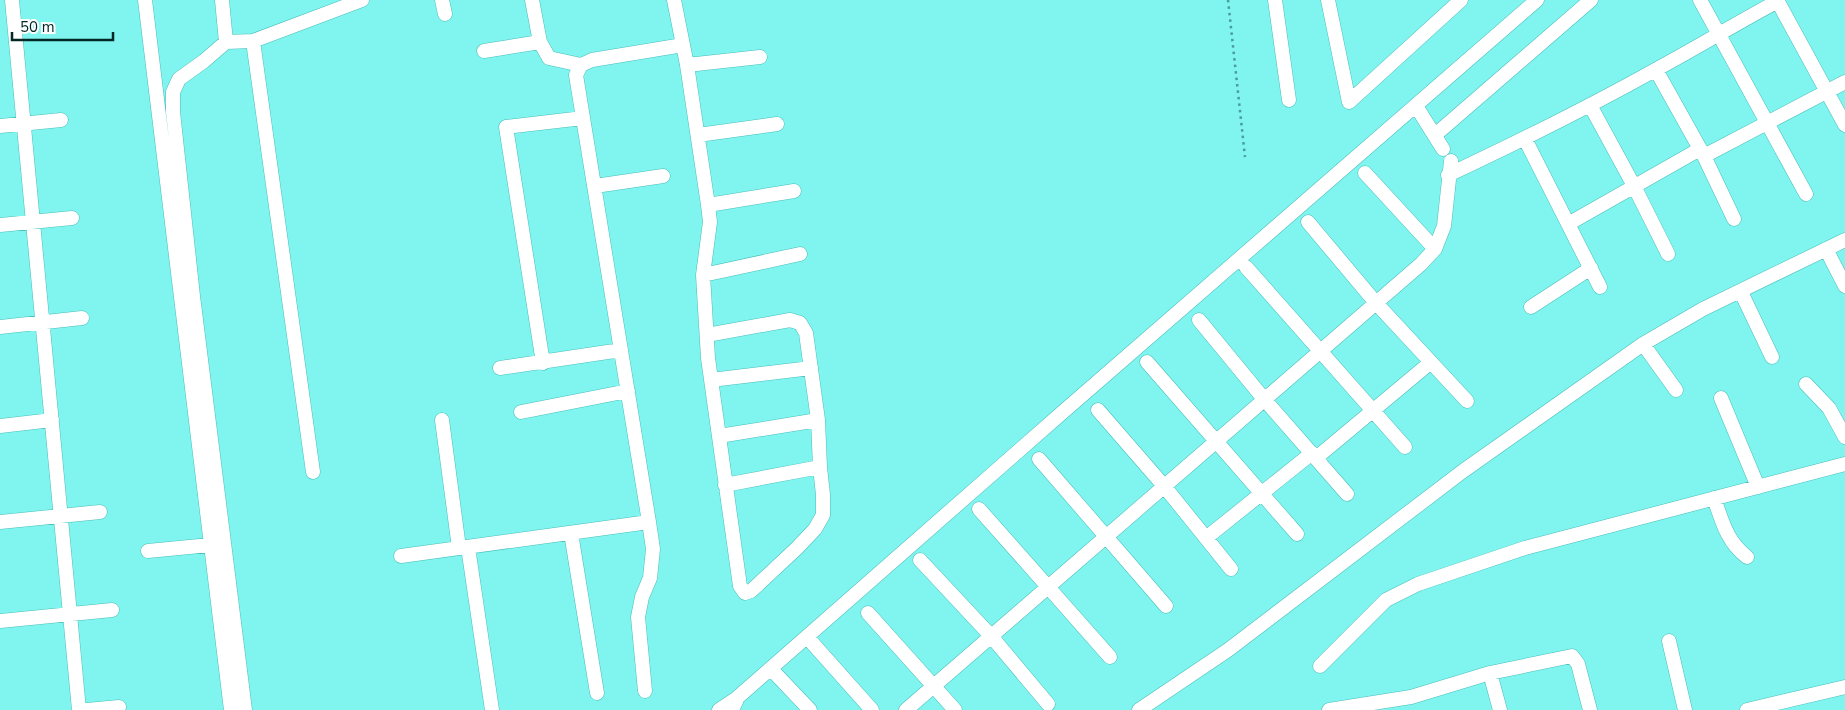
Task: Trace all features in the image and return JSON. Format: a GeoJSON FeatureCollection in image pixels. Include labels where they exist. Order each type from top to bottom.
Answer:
{"type":"FeatureCollection","features":[{"type":"Feature","properties":{"kind":"street"},"geometry":{"type":"LineString","coordinates":[[12,0],[79,710]]}},
{"type":"Feature","properties":{"kind":"street"},"geometry":{"type":"LineString","coordinates":[[146,0],[217,544],[245,710]]}},
{"type":"Feature","properties":{"kind":"street"},"geometry":{"type":"LineString","coordinates":[[222,0],[226,42]]}},
{"type":"Feature","properties":{"kind":"street"},"geometry":{"type":"LineString","coordinates":[[231,710],[217,544],[173,112],[173,92],[179,79],[226,42],[253,41],[362,0]]}},
{"type":"Feature","properties":{"kind":"street"},"geometry":{"type":"LineString","coordinates":[[532,0],[540,42],[549,58],[581,65],[592,60],[683,45]]}},
{"type":"Feature","properties":{"kind":"street"},"geometry":{"type":"LineString","coordinates":[[674,0],[687,65],[708,205],[710,222],[703,275],[707,335],[711,380],[740,586],[745,593],[751,591],[798,548],[815,529],[823,515],[818,420],[806,333],[800,323],[790,320],[707,335]]}},
{"type":"Feature","properties":{"kind":"street"},"geometry":{"type":"LineString","coordinates":[[1275,0],[1289,100]]}},
{"type":"Feature","properties":{"kind":"street"},"geometry":{"type":"LineString","coordinates":[[1328,0],[1349,102],[1462,0]]}},
{"type":"Feature","properties":{"kind":"street"},"geometry":{"type":"LineString","coordinates":[[719,710],[735,704],[771,668],[1537,0]]}},
{"type":"Feature","properties":{"kind":"street"},"geometry":{"type":"LineString","coordinates":[[1435,135],[1591,0]]}},
{"type":"Feature","properties":{"kind":"street"},"geometry":{"type":"LineString","coordinates":[[1700,0],[1806,194]]}},
{"type":"Feature","properties":{"kind":"street"},"geometry":{"type":"LineString","coordinates":[[1448,176],[1525,139],[1656,70],[1778,0],[1845,125]]}},
{"type":"Feature","properties":{"kind":"street"},"geometry":{"type":"LineString","coordinates":[[253,41],[314,472]]}},
{"type":"Feature","properties":{"kind":"street"},"geometry":{"type":"LineString","coordinates":[[484,51],[540,42]]}},
{"type":"Feature","properties":{"kind":"street"},"geometry":{"type":"LineString","coordinates":[[687,65],[760,57]]}},
{"type":"Feature","properties":{"kind":"street"},"geometry":{"type":"LineString","coordinates":[[581,65],[576,75],[653,549],[650,578],[642,597],[638,617],[645,691]]}},
{"type":"Feature","properties":{"kind":"street"},"geometry":{"type":"LineString","coordinates":[[1656,70],[1702,153],[1734,219]]}},
{"type":"Feature","properties":{"kind":"street"},"geometry":{"type":"LineString","coordinates":[[1568,224],[1634,186],[1845,82]]}},
{"type":"Feature","properties":{"kind":"street"},"geometry":{"type":"LineString","coordinates":[[1590,105],[1668,254]]}},
{"type":"Feature","properties":{"kind":"street"},"geometry":{"type":"LineString","coordinates":[[1416,106],[1443,149]]}},
{"type":"Feature","properties":{"kind":"street"},"geometry":{"type":"LineString","coordinates":[[542,363],[506,127],[584,118]]}},
{"type":"Feature","properties":{"kind":"street"},"geometry":{"type":"LineString","coordinates":[[0,126],[61,120]]}},
{"type":"Feature","properties":{"kind":"street"},"geometry":{"type":"LineString","coordinates":[[698,134],[777,124]]}},
{"type":"Feature","properties":{"kind":"street"},"geometry":{"type":"LineString","coordinates":[[1525,139],[1600,287]]}},
{"type":"Feature","properties":{"kind":"street"},"geometry":{"type":"LineString","coordinates":[[906,710],[1422,264],[1435,248],[1444,226],[1451,161]]}},
{"type":"Feature","properties":{"kind":"street"},"geometry":{"type":"LineString","coordinates":[[1364,173],[1435,248]]}},
{"type":"Feature","properties":{"kind":"street"},"geometry":{"type":"LineString","coordinates":[[594,186],[663,176]]}},
{"type":"Feature","properties":{"kind":"street"},"geometry":{"type":"LineString","coordinates":[[708,205],[794,191]]}},
{"type":"Feature","properties":{"kind":"street"},"geometry":{"type":"LineString","coordinates":[[0,225],[72,218]]}},
{"type":"Feature","properties":{"kind":"street"},"geometry":{"type":"LineString","coordinates":[[1308,222],[1376,303],[1467,402]]}},
{"type":"Feature","properties":{"kind":"street"},"geometry":{"type":"LineString","coordinates":[[1140,710],[1228,650],[1462,471],[1643,344],[1703,310],[1845,240]]}},
{"type":"Feature","properties":{"kind":"street"},"geometry":{"type":"LineString","coordinates":[[1826,249],[1845,286]]}},
{"type":"Feature","properties":{"kind":"street"},"geometry":{"type":"LineString","coordinates":[[703,275],[800,254]]}},
{"type":"Feature","properties":{"kind":"street"},"geometry":{"type":"LineString","coordinates":[[1246,267],[1405,447]]}},
{"type":"Feature","properties":{"kind":"street"},"geometry":{"type":"LineString","coordinates":[[1531,307],[1591,268]]}},
{"type":"Feature","properties":{"kind":"street"},"geometry":{"type":"LineString","coordinates":[[1741,292],[1772,357]]}},
{"type":"Feature","properties":{"kind":"street"},"geometry":{"type":"LineString","coordinates":[[0,327],[82,318]]}},
{"type":"Feature","properties":{"kind":"street"},"geometry":{"type":"LineString","coordinates":[[1199,320],[1264,399],[1347,494]]}},
{"type":"Feature","properties":{"kind":"street"},"geometry":{"type":"LineString","coordinates":[[1643,344],[1676,390]]}},
{"type":"Feature","properties":{"kind":"street"},"geometry":{"type":"LineString","coordinates":[[500,368],[621,350]]}},
{"type":"Feature","properties":{"kind":"street"},"geometry":{"type":"LineString","coordinates":[[1147,362],[1297,534]]}},
{"type":"Feature","properties":{"kind":"street"},"geometry":{"type":"LineString","coordinates":[[1206,538],[1374,411],[1431,362]]}},
{"type":"Feature","properties":{"kind":"street"},"geometry":{"type":"LineString","coordinates":[[711,380],[811,368]]}},
{"type":"Feature","properties":{"kind":"street"},"geometry":{"type":"LineString","coordinates":[[1806,384],[1829,408],[1845,437]]}},
{"type":"Feature","properties":{"kind":"street"},"geometry":{"type":"LineString","coordinates":[[521,412],[628,391]]}},
{"type":"Feature","properties":{"kind":"street"},"geometry":{"type":"LineString","coordinates":[[1721,398],[1758,487]]}},
{"type":"Feature","properties":{"kind":"street"},"geometry":{"type":"LineString","coordinates":[[1098,410],[1164,486],[1231,569]]}},
{"type":"Feature","properties":{"kind":"street"},"geometry":{"type":"LineString","coordinates":[[0,426],[52,420]]}},
{"type":"Feature","properties":{"kind":"street"},"geometry":{"type":"LineString","coordinates":[[442,420],[492,710]]}},
{"type":"Feature","properties":{"kind":"street"},"geometry":{"type":"LineString","coordinates":[[719,436],[818,420]]}},
{"type":"Feature","properties":{"kind":"street"},"geometry":{"type":"LineString","coordinates":[[1038,459],[1166,606]]}},
{"type":"Feature","properties":{"kind":"street"},"geometry":{"type":"LineString","coordinates":[[1320,666],[1386,600],[1418,584],[1525,548],[1845,464]]}},
{"type":"Feature","properties":{"kind":"street"},"geometry":{"type":"LineString","coordinates":[[726,485],[820,467]]}},
{"type":"Feature","properties":{"kind":"street"},"geometry":{"type":"LineString","coordinates":[[1714,498],[1727,534],[1737,549],[1747,557]]}},
{"type":"Feature","properties":{"kind":"street"},"geometry":{"type":"LineString","coordinates":[[979,509],[1110,657]]}},
{"type":"Feature","properties":{"kind":"street"},"geometry":{"type":"LineString","coordinates":[[0,522],[100,512]]}},
{"type":"Feature","properties":{"kind":"street"},"geometry":{"type":"LineString","coordinates":[[401,556],[649,522]]}},
{"type":"Feature","properties":{"kind":"street"},"geometry":{"type":"LineString","coordinates":[[571,532],[597,693]]}},
{"type":"Feature","properties":{"kind":"street"},"geometry":{"type":"LineString","coordinates":[[148,551],[217,544]]}},
{"type":"Feature","properties":{"kind":"street"},"geometry":{"type":"LineString","coordinates":[[920,560],[991,636],[1048,704]]}},
{"type":"Feature","properties":{"kind":"street"},"geometry":{"type":"LineString","coordinates":[[0,621],[112,610]]}},
{"type":"Feature","properties":{"kind":"street"},"geometry":{"type":"LineString","coordinates":[[868,613],[955,710]]}},
{"type":"Feature","properties":{"kind":"street"},"geometry":{"type":"LineString","coordinates":[[807,637],[872,710]]}},
{"type":"Feature","properties":{"kind":"street"},"geometry":{"type":"LineString","coordinates":[[1668,641],[1685,710]]}},
{"type":"Feature","properties":{"kind":"street"},"geometry":{"type":"LineString","coordinates":[[1329,710],[1412,704],[1490,673],[1572,656],[1578,664],[1590,710]]}},
{"type":"Feature","properties":{"kind":"street"},"geometry":{"type":"LineString","coordinates":[[771,668],[810,710]]}},
{"type":"Feature","properties":{"kind":"street"},"geometry":{"type":"LineString","coordinates":[[1490,673],[1500,710]]}},
{"type":"Feature","properties":{"kind":"street"},"geometry":{"type":"LineString","coordinates":[[1748,710],[1771,707],[1845,687]]}},
{"type":"Feature","properties":{"kind":"street"},"geometry":{"type":"LineString","coordinates":[[88,710],[119,707]]}},
{"type":"Feature","properties":{"kind":"path"},"geometry":{"type":"LineString","coordinates":[[1228,0],[1245,157]]}}]}
